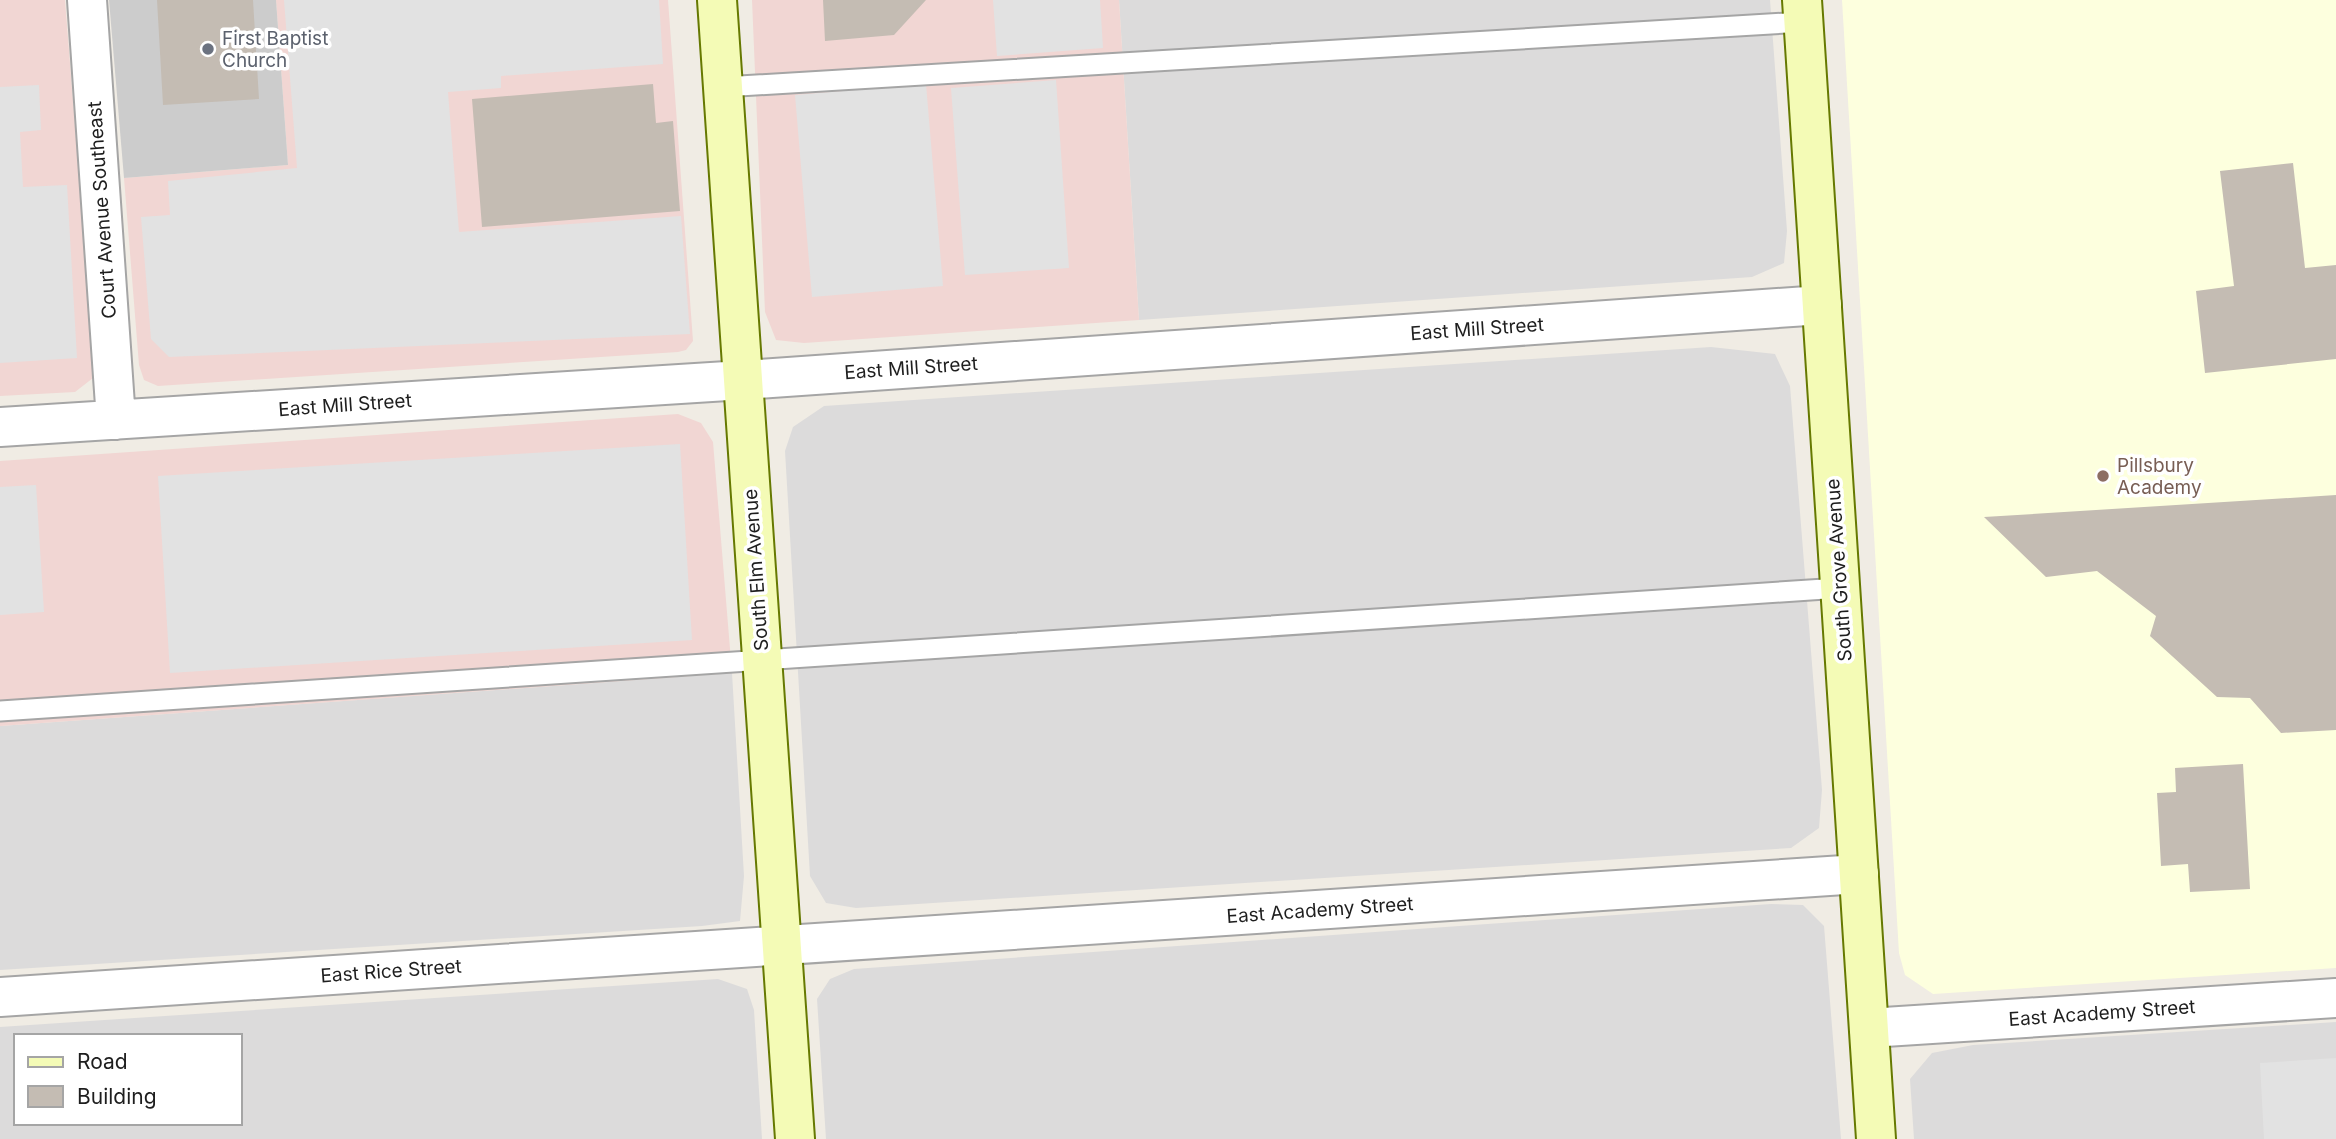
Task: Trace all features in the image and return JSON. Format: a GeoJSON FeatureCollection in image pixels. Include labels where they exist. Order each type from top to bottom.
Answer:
{"type":"FeatureCollection","features":[{"type":"Feature","properties":{"kind":"street","name":"Court Avenue Southeast"},"geometry":{"type":"LineString","coordinates":[[88,0],[116,420]]}},
{"type":"Feature","properties":{"kind":"street","name":"South Elm Avenue"},"geometry":{"type":"LineString","coordinates":[[717,0],[795,1139]]}},
{"type":"Feature","properties":{"kind":"street","name":"South Grove Avenue"},"geometry":{"type":"LineString","coordinates":[[1802,11],[1876,1139]]}},
{"type":"Feature","properties":{"kind":"street","name":"East Mill Street"},"geometry":{"type":"LineString","coordinates":[[0,427],[743,380],[1822,305]]}},
{"type":"Feature","properties":{"kind":"street","name":"East Academy Street"},"geometry":{"type":"LineString","coordinates":[[782,945],[1858,874]]}},
{"type":"Feature","properties":{"kind":"street","name":"East Rice Street"},"geometry":{"type":"LineString","coordinates":[[0,997],[782,945]]}},
{"type":"Feature","properties":{"kind":"street","name":"East Academy Street"},"geometry":{"type":"LineString","coordinates":[[1869,1028],[2336,998]]}},
{"type":"Feature","properties":{"kind":"lane"},"geometry":{"type":"LineString","coordinates":[[723,87],[1802,11]]}},
{"type":"Feature","properties":{"kind":"lane"},"geometry":{"type":"LineString","coordinates":[[0,711],[1840,588]]}},
{"type":"Feature","properties":{"kind":"shaded area"},"geometry":{"type":"Polygon","coordinates":[[[0,0],[65,0],[93,354],[93,378],[75,392],[0,396],[0,0]]]}},
{"type":"Feature","properties":{"kind":"shaded area"},"geometry":{"type":"Polygon","coordinates":[[[109,0],[276,0],[288,165],[124,178],[109,0]]]}},
{"type":"Feature","properties":{"kind":"shaded area"},"geometry":{"type":"Polygon","coordinates":[[[276,0],[668,0],[693,341],[686,350],[158,386],[144,380],[139,365],[124,178],[288,165],[276,0]]]}},
{"type":"Feature","properties":{"kind":"shaded area"},"geometry":{"type":"Polygon","coordinates":[[[284,0],[659,0],[663,64],[501,76],[501,88],[448,92],[459,232],[681,216],[690,334],[169,357],[151,339],[141,217],[170,215],[168,181],[297,168],[284,0]]]}},
{"type":"Feature","properties":{"kind":"shaded area"},"geometry":{"type":"Polygon","coordinates":[[[752,0],[1119,0],[1139,320],[804,343],[776,340],[765,312],[752,0]]]}},
{"type":"Feature","properties":{"kind":"shaded area"},"geometry":{"type":"Polygon","coordinates":[[[993,0],[1100,0],[1103,48],[997,56],[993,0]]]}},
{"type":"Feature","properties":{"kind":"shaded area"},"geometry":{"type":"Polygon","coordinates":[[[1119,0],[1770,0],[1787,231],[1784,263],[1752,277],[1139,320],[1119,0]]]}},
{"type":"Feature","properties":{"kind":"shaded area","name":"Pillsbury Academy"},"geometry":{"type":"Polygon","coordinates":[[[1842,0],[2336,0],[2336,968],[1933,994],[1905,975],[1899,953],[1842,0]]]}},
{"type":"Feature","properties":{"kind":"shaded area"},"geometry":{"type":"Polygon","coordinates":[[[1056,80],[1069,268],[965,275],[951,88],[1056,80]]]}},
{"type":"Feature","properties":{"kind":"shaded area"},"geometry":{"type":"Polygon","coordinates":[[[926,84],[943,286],[812,297],[795,95],[926,84]]]}},
{"type":"Feature","properties":{"kind":"shaded area"},"geometry":{"type":"Polygon","coordinates":[[[39,85],[41,130],[20,132],[23,187],[67,185],[77,358],[0,363],[0,87],[39,85]]]}},
{"type":"Feature","properties":{"kind":"shaded area"},"geometry":{"type":"Polygon","coordinates":[[[1711,347],[1775,354],[1790,386],[1822,790],[1819,828],[1791,848],[856,908],[826,903],[810,876],[785,451],[793,427],[824,406],[1711,347]]]}},
{"type":"Feature","properties":{"kind":"shaded area"},"geometry":{"type":"Polygon","coordinates":[[[678,414],[701,423],[713,442],[732,673],[0,726],[0,461],[678,414]]]}},
{"type":"Feature","properties":{"kind":"shaded area"},"geometry":{"type":"Polygon","coordinates":[[[680,444],[692,640],[170,673],[158,476],[680,444]]]}},
{"type":"Feature","properties":{"kind":"shaded area"},"geometry":{"type":"Polygon","coordinates":[[[36,485],[44,612],[0,615],[0,487],[36,485]]]}},
{"type":"Feature","properties":{"kind":"shaded area"},"geometry":{"type":"Polygon","coordinates":[[[732,673],[744,876],[740,921],[702,926],[0,970],[0,726],[732,673]]]}},
{"type":"Feature","properties":{"kind":"shaded area"},"geometry":{"type":"Polygon","coordinates":[[[1771,904],[1803,905],[1824,926],[1841,1139],[826,1139],[817,999],[830,979],[854,969],[1771,904]]]}},
{"type":"Feature","properties":{"kind":"shaded area"},"geometry":{"type":"Polygon","coordinates":[[[718,979],[747,989],[754,1010],[762,1139],[0,1139],[0,1027],[718,979]]]}},
{"type":"Feature","properties":{"kind":"shaded area"},"geometry":{"type":"Polygon","coordinates":[[[2336,1022],[2336,1139],[1914,1139],[1910,1079],[1932,1053],[1973,1045],[2336,1022]]]}},
{"type":"Feature","properties":{"kind":"shaded area"},"geometry":{"type":"Polygon","coordinates":[[[2336,1058],[2336,1139],[2264,1139],[2260,1063],[2336,1058]]]}},
{"type":"Feature","properties":{"kind":"building","name":"First Baptist Church"},"geometry":{"type":"Polygon","coordinates":[[[157,0],[253,0],[259,99],[163,105],[157,0]]]}},
{"type":"Feature","properties":{"kind":"building"},"geometry":{"type":"Polygon","coordinates":[[[823,0],[926,0],[894,35],[825,41],[823,0]]]}},
{"type":"Feature","properties":{"kind":"building"},"geometry":{"type":"Polygon","coordinates":[[[653,84],[656,123],[673,121],[680,211],[482,227],[472,99],[653,84]]]}},
{"type":"Feature","properties":{"kind":"building"},"geometry":{"type":"Polygon","coordinates":[[[2293,163],[2305,268],[2336,265],[2336,359],[2205,373],[2196,291],[2234,286],[2220,171],[2293,163]]]}},
{"type":"Feature","properties":{"kind":"building"},"geometry":{"type":"Polygon","coordinates":[[[2336,495],[2336,730],[2281,733],[2250,698],[2217,697],[2150,636],[2156,616],[2097,571],[2046,577],[1984,517],[2336,495]]]}},
{"type":"Feature","properties":{"kind":"building"},"geometry":{"type":"Polygon","coordinates":[[[2243,764],[2250,889],[2190,892],[2188,864],[2161,866],[2157,793],[2176,792],[2175,768],[2243,764]]]}},
{"type":"Feature","properties":{"kind":"place","name":"First Baptist Church"},"geometry":{"type":"Point","coordinates":[208,49]}},
{"type":"Feature","properties":{"kind":"place","name":"Pillsbury Academy"},"geometry":{"type":"Point","coordinates":[2103,476]}}]}
